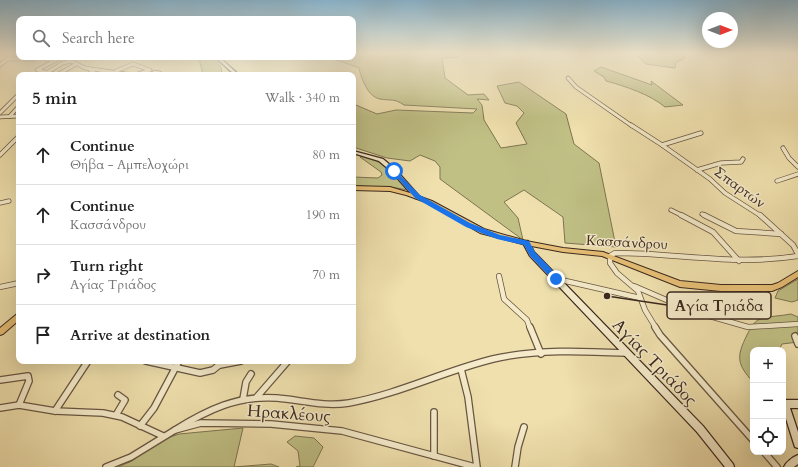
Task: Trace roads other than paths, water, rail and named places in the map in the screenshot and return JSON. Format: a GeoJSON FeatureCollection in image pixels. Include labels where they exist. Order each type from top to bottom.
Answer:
{"type":"FeatureCollection","features":[{"type":"Feature","properties":{"kind":"main road","name":"Κασσάνδρου"},"geometry":{"type":"LineString","coordinates":[[356,188],[390,189],[417,197],[482,231],[526,243],[612,255]]}},
{"type":"Feature","properties":{"kind":"main road"},"geometry":{"type":"LineString","coordinates":[[612,255],[664,279],[696,287],[747,289],[772,288],[798,274]]}},
{"type":"Feature","properties":{"kind":"main road"},"geometry":{"type":"LineString","coordinates":[[2,328],[16,318]]}},
{"type":"Feature","properties":{"kind":"street","name":"Σπαρτών"},"geometry":{"type":"LineString","coordinates":[[568,78],[576,87],[590,95],[612,113],[662,145],[726,193],[757,213],[793,245],[798,255]]}},
{"type":"Feature","properties":{"kind":"street"},"geometry":{"type":"LineString","coordinates":[[0,113],[16,97]]}},
{"type":"Feature","properties":{"kind":"street"},"geometry":{"type":"LineString","coordinates":[[10,116],[16,109]]}},
{"type":"Feature","properties":{"kind":"street"},"geometry":{"type":"LineString","coordinates":[[0,117],[16,116]]}},
{"type":"Feature","properties":{"kind":"street"},"geometry":{"type":"LineString","coordinates":[[662,145],[701,133]]}},
{"type":"Feature","properties":{"kind":"street"},"geometry":{"type":"LineString","coordinates":[[0,155],[16,139]]}},
{"type":"Feature","properties":{"kind":"street"},"geometry":{"type":"LineString","coordinates":[[784,148],[789,158],[798,167]]}},
{"type":"Feature","properties":{"kind":"street"},"geometry":{"type":"LineString","coordinates":[[356,153],[382,160],[417,197]]}},
{"type":"Feature","properties":{"kind":"street"},"geometry":{"type":"LineString","coordinates":[[697,170],[721,163],[741,162],[743,158]]}},
{"type":"Feature","properties":{"kind":"street"},"geometry":{"type":"LineString","coordinates":[[777,181],[798,174]]}},
{"type":"Feature","properties":{"kind":"street"},"geometry":{"type":"LineString","coordinates":[[0,203],[8,201]]}},
{"type":"Feature","properties":{"kind":"street"},"geometry":{"type":"LineString","coordinates":[[671,210],[713,232],[739,261]]}},
{"type":"Feature","properties":{"kind":"street"},"geometry":{"type":"LineString","coordinates":[[702,214],[736,231],[782,234]]}},
{"type":"Feature","properties":{"kind":"street","name":"Αγίας Τριάδος"},"geometry":{"type":"LineString","coordinates":[[526,243],[532,254],[700,429],[730,467]]}},
{"type":"Feature","properties":{"kind":"street"},"geometry":{"type":"LineString","coordinates":[[612,255],[610,263],[621,278],[632,285],[686,308],[748,327],[798,324]]}},
{"type":"Feature","properties":{"kind":"street","name":"Κασσάνδρου"},"geometry":{"type":"LineString","coordinates":[[612,255],[739,261],[772,260],[798,255]]}},
{"type":"Feature","properties":{"kind":"street"},"geometry":{"type":"LineString","coordinates":[[499,276],[504,299],[527,320],[541,354]]}},
{"type":"Feature","properties":{"kind":"street"},"geometry":{"type":"LineString","coordinates":[[556,279],[640,298]]}},
{"type":"Feature","properties":{"kind":"street"},"geometry":{"type":"LineString","coordinates":[[0,287],[16,284]]}},
{"type":"Feature","properties":{"kind":"street"},"geometry":{"type":"LineString","coordinates":[[632,285],[660,335],[750,437]]}},
{"type":"Feature","properties":{"kind":"street"},"geometry":{"type":"LineString","coordinates":[[795,336],[798,344]]}},
{"type":"Feature","properties":{"kind":"street"},"geometry":{"type":"LineString","coordinates":[[175,430],[231,401],[256,398],[277,398],[327,406],[393,393],[461,369],[505,356],[626,353]]}},
{"type":"Feature","properties":{"kind":"street"},"geometry":{"type":"LineString","coordinates":[[55,410],[86,364]]}},
{"type":"Feature","properties":{"kind":"street"},"geometry":{"type":"LineString","coordinates":[[158,364],[207,373],[220,364]]}},
{"type":"Feature","properties":{"kind":"street"},"geometry":{"type":"LineString","coordinates":[[140,426],[154,408],[177,364]]}},
{"type":"Feature","properties":{"kind":"street"},"geometry":{"type":"LineString","coordinates":[[256,398],[285,364]]}},
{"type":"Feature","properties":{"kind":"street"},"geometry":{"type":"LineString","coordinates":[[461,369],[468,397],[476,467]]}},
{"type":"Feature","properties":{"kind":"street"},"geometry":{"type":"LineString","coordinates":[[243,399],[246,382],[251,374]]}},
{"type":"Feature","properties":{"kind":"street"},"geometry":{"type":"LineString","coordinates":[[0,380],[28,376],[29,381],[20,405]]}},
{"type":"Feature","properties":{"kind":"street"},"geometry":{"type":"LineString","coordinates":[[116,415],[125,400],[118,395]]}},
{"type":"Feature","properties":{"kind":"street"},"geometry":{"type":"LineString","coordinates":[[786,402],[798,404]]}},
{"type":"Feature","properties":{"kind":"street"},"geometry":{"type":"LineString","coordinates":[[0,408],[20,405],[55,410],[116,415],[163,436]]}},
{"type":"Feature","properties":{"kind":"street"},"geometry":{"type":"LineString","coordinates":[[786,408],[798,444]]}},
{"type":"Feature","properties":{"kind":"street"},"geometry":{"type":"LineString","coordinates":[[434,412],[434,456]]}},
{"type":"Feature","properties":{"kind":"street","name":"Ηρακλέους"},"geometry":{"type":"LineString","coordinates":[[106,467],[131,457],[175,430],[201,423],[271,424],[342,431],[476,467]]}},
{"type":"Feature","properties":{"kind":"street"},"geometry":{"type":"LineString","coordinates":[[515,467],[518,447],[524,427]]}},
{"type":"Feature","properties":{"kind":"street"},"geometry":{"type":"LineString","coordinates":[[767,455],[777,467]]}},
{"type":"Feature","properties":{"kind":"street"},"geometry":{"type":"LineString","coordinates":[[788,467],[798,459]]}},
{"type":"Feature","properties":{"kind":"place","name":"Αγία Τριάδα"},"geometry":{"type":"Point","coordinates":[607,296]}}]}
